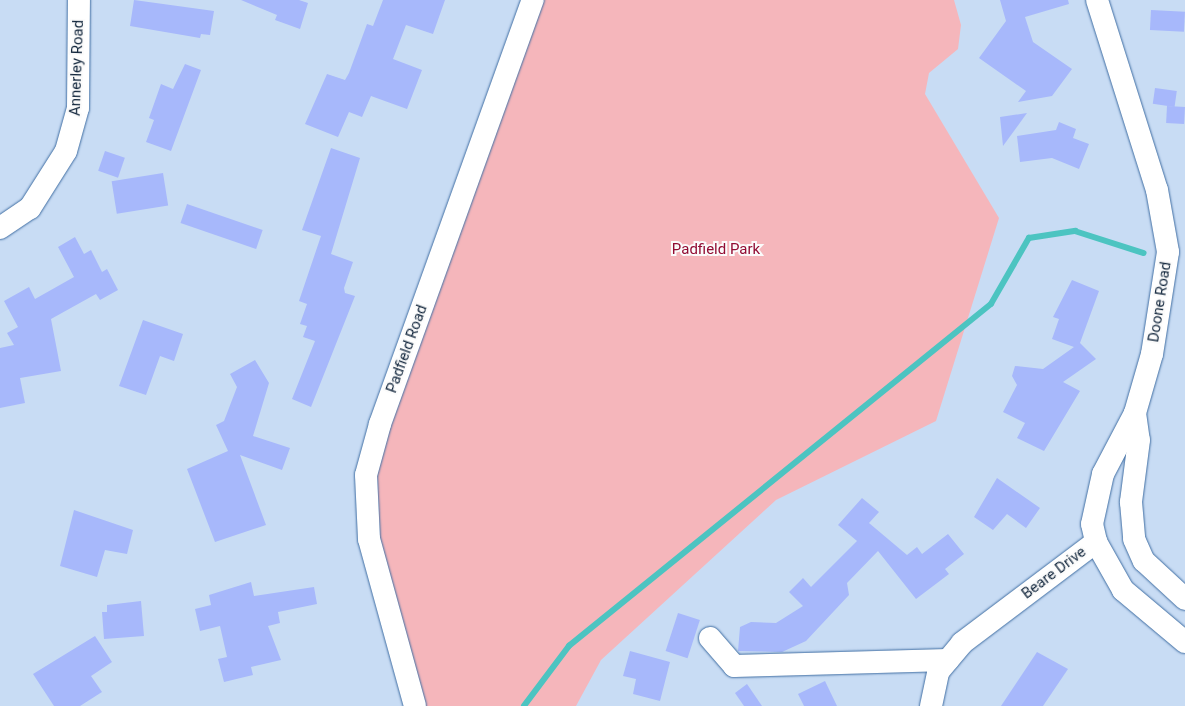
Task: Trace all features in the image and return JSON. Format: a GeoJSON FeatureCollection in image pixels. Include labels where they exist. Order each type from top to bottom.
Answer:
{"type":"FeatureCollection","features":[{"type":"Feature","properties":{"kind":"street","name":"Annerley Road"},"geometry":{"type":"LineString","coordinates":[[0,228],[30,208],[66,151],[78,108],[79,0]]}},
{"type":"Feature","properties":{"kind":"street","name":"Padfield Road"},"geometry":{"type":"LineString","coordinates":[[416,706],[370,539],[366,475],[380,424],[533,0]]}},
{"type":"Feature","properties":{"kind":"street","name":"Doone Road"},"geometry":{"type":"LineString","coordinates":[[1096,542],[1094,506],[1103,474],[1135,413],[1160,316],[1168,252],[1157,190],[1097,0]]}},
{"type":"Feature","properties":{"kind":"street"},"geometry":{"type":"LineString","coordinates":[[1135,413],[1140,440],[1131,502],[1134,539],[1144,561],[1185,599]]}},
{"type":"Feature","properties":{"kind":"street","name":"Beare Drive"},"geometry":{"type":"LineString","coordinates":[[931,706],[938,672],[962,643],[1096,542],[1123,590],[1185,642]]}},
{"type":"Feature","properties":{"kind":"street"},"geometry":{"type":"LineString","coordinates":[[710,638],[734,666],[948,660]]}},
{"type":"Feature","properties":{"kind":"green space","name":"Padfield Park"},"geometry":{"type":"Polygon","coordinates":[[[540,0],[954,0],[961,25],[958,49],[929,73],[925,94],[999,218],[936,421],[776,500],[601,660],[576,706],[421,706],[380,538],[377,477],[387,426],[540,0]]]}},
{"type":"Feature","properties":{"kind":"building"},"geometry":{"type":"Polygon","coordinates":[[[134,0],[214,11],[210,35],[201,34],[200,38],[130,26],[134,0]]]}},
{"type":"Feature","properties":{"kind":"building"},"geometry":{"type":"Polygon","coordinates":[[[241,0],[299,0],[308,3],[300,29],[275,20],[277,15],[241,0]]]}},
{"type":"Feature","properties":{"kind":"building"},"geometry":{"type":"Polygon","coordinates":[[[383,0],[445,0],[433,34],[406,25],[393,59],[422,70],[407,109],[371,96],[362,117],[349,112],[338,137],[305,124],[327,74],[345,80],[367,24],[373,26],[383,0]]]}},
{"type":"Feature","properties":{"kind":"building"},"geometry":{"type":"Polygon","coordinates":[[[1000,0],[1068,0],[1069,4],[1025,17],[1033,42],[1072,69],[1052,96],[1018,102],[1026,91],[979,58],[1006,21],[1000,0]]]}},
{"type":"Feature","properties":{"kind":"building"},"geometry":{"type":"Polygon","coordinates":[[[1151,10],[1185,12],[1184,32],[1150,30],[1151,10]]]}},
{"type":"Feature","properties":{"kind":"building"},"geometry":{"type":"Polygon","coordinates":[[[185,64],[201,70],[171,151],[146,142],[154,120],[149,118],[161,84],[173,89],[185,64]]]}},
{"type":"Feature","properties":{"kind":"building"},"geometry":{"type":"Polygon","coordinates":[[[1155,88],[1177,91],[1175,107],[1153,104],[1155,88]]]}},
{"type":"Feature","properties":{"kind":"building"},"geometry":{"type":"Polygon","coordinates":[[[1167,106],[1185,107],[1184,124],[1166,123],[1167,106]]]}},
{"type":"Feature","properties":{"kind":"building"},"geometry":{"type":"Polygon","coordinates":[[[1027,113],[1003,146],[1000,117],[1027,113]]]}},
{"type":"Feature","properties":{"kind":"building"},"geometry":{"type":"Polygon","coordinates":[[[1059,122],[1076,129],[1073,138],[1089,144],[1079,169],[1052,158],[1020,162],[1017,136],[1056,130],[1059,122]]]}},
{"type":"Feature","properties":{"kind":"building"},"geometry":{"type":"Polygon","coordinates":[[[331,148],[360,158],[331,254],[353,262],[344,288],[345,293],[355,296],[311,407],[292,399],[315,341],[303,337],[307,326],[300,324],[307,304],[299,301],[321,236],[302,230],[331,148]]]}},
{"type":"Feature","properties":{"kind":"building"},"geometry":{"type":"Polygon","coordinates":[[[105,151],[125,158],[118,178],[98,171],[105,151]]]}},
{"type":"Feature","properties":{"kind":"building"},"geometry":{"type":"Polygon","coordinates":[[[163,173],[168,206],[117,214],[112,181],[163,173]]]}},
{"type":"Feature","properties":{"kind":"building"},"geometry":{"type":"Polygon","coordinates":[[[187,204],[263,230],[256,249],[180,223],[187,204]]]}},
{"type":"Feature","properties":{"kind":"building"},"geometry":{"type":"Polygon","coordinates":[[[75,237],[84,254],[91,250],[102,272],[107,269],[118,290],[100,300],[96,294],[51,319],[61,371],[20,378],[25,403],[0,408],[0,348],[14,345],[7,333],[18,327],[4,301],[29,287],[35,299],[74,277],[58,247],[75,237]]]}},
{"type":"Feature","properties":{"kind":"building"},"geometry":{"type":"Polygon","coordinates":[[[1072,280],[1099,291],[1080,343],[1096,359],[1063,382],[1080,391],[1044,451],[1017,438],[1025,423],[1003,412],[1017,385],[1012,376],[1015,366],[1043,369],[1074,347],[1052,339],[1059,319],[1053,317],[1072,280]]]}},
{"type":"Feature","properties":{"kind":"building"},"geometry":{"type":"Polygon","coordinates":[[[143,320],[183,334],[174,361],[160,356],[146,395],[119,386],[143,320]]]}},
{"type":"Feature","properties":{"kind":"building"},"geometry":{"type":"Polygon","coordinates":[[[255,360],[269,383],[253,436],[290,448],[282,470],[240,455],[266,525],[215,542],[187,469],[228,451],[216,425],[224,421],[237,387],[230,374],[255,360]]]}},
{"type":"Feature","properties":{"kind":"building"},"geometry":{"type":"Polygon","coordinates":[[[997,478],[1040,508],[1026,528],[1007,514],[993,530],[974,517],[997,478]]]}},
{"type":"Feature","properties":{"kind":"building"},"geometry":{"type":"Polygon","coordinates":[[[862,498],[879,512],[869,523],[907,555],[917,547],[922,554],[948,534],[964,554],[945,569],[949,574],[916,599],[878,551],[847,583],[849,595],[806,641],[782,652],[738,651],[740,627],[751,622],[776,623],[803,606],[789,592],[803,578],[811,587],[857,541],[838,525],[862,498]]]}},
{"type":"Feature","properties":{"kind":"building"},"geometry":{"type":"Polygon","coordinates":[[[74,510],[133,530],[127,554],[105,550],[97,577],[60,566],[74,510]]]}},
{"type":"Feature","properties":{"kind":"building"},"geometry":{"type":"Polygon","coordinates":[[[251,582],[254,596],[314,587],[317,604],[278,612],[280,623],[268,626],[281,660],[251,667],[253,675],[224,682],[218,659],[227,657],[220,626],[200,631],[195,609],[211,605],[209,595],[251,582]]]}},
{"type":"Feature","properties":{"kind":"building"},"geometry":{"type":"Polygon","coordinates":[[[141,601],[144,636],[104,639],[102,612],[107,612],[107,605],[141,601]]]}},
{"type":"Feature","properties":{"kind":"building"},"geometry":{"type":"Polygon","coordinates":[[[678,613],[700,620],[688,658],[666,651],[678,613]]]}},
{"type":"Feature","properties":{"kind":"building"},"geometry":{"type":"Polygon","coordinates":[[[95,636],[112,662],[91,676],[102,692],[80,706],[54,706],[33,674],[95,636]]]}},
{"type":"Feature","properties":{"kind":"building"},"geometry":{"type":"Polygon","coordinates":[[[630,651],[670,662],[660,701],[633,694],[636,679],[623,676],[630,651]]]}},
{"type":"Feature","properties":{"kind":"building"},"geometry":{"type":"Polygon","coordinates":[[[1037,652],[1068,669],[1043,706],[1001,706],[1037,652]]]}},
{"type":"Feature","properties":{"kind":"building"},"geometry":{"type":"Polygon","coordinates":[[[825,681],[837,706],[804,706],[798,694],[825,681]]]}},
{"type":"Feature","properties":{"kind":"building"},"geometry":{"type":"Polygon","coordinates":[[[747,684],[762,706],[744,706],[735,693],[747,684]]]}},
{"type":"Feature","properties":{"kind":"waterway"},"geometry":{"type":"LineString","coordinates":[[524,706],[569,646],[991,304],[1029,238],[1075,231],[1144,253]]}}]}
